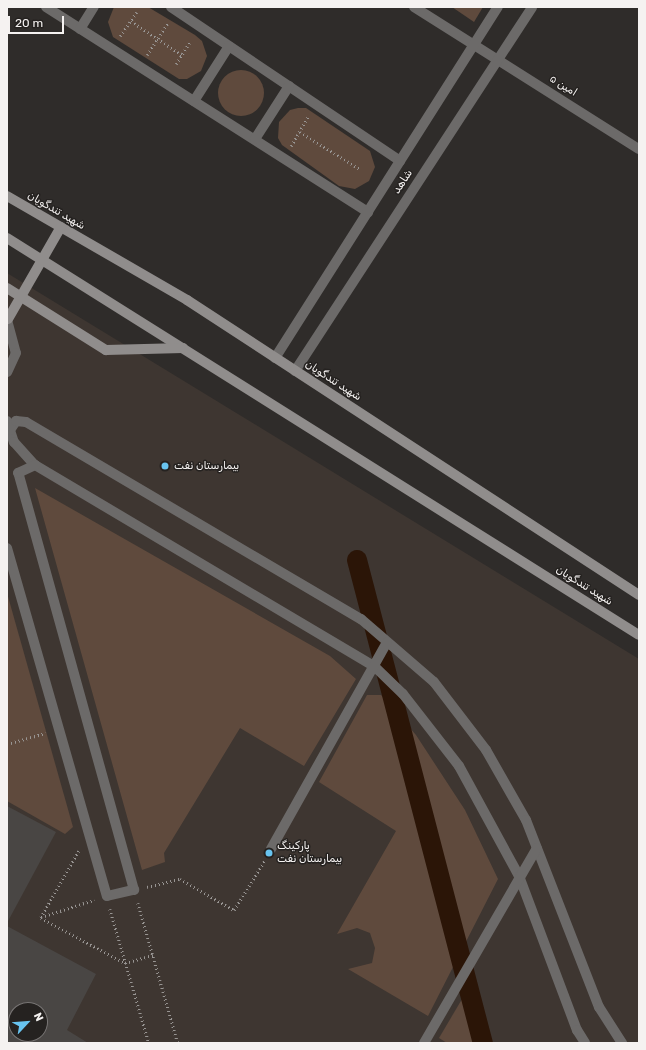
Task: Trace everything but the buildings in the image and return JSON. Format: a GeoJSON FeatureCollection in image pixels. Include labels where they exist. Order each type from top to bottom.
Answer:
{"type":"FeatureCollection","features":[{"type":"Feature","properties":{"kind":"main road","name":"شهید تندگویان"},"geometry":{"type":"LineString","coordinates":[[7,196],[187,300],[639,595]]}},
{"type":"Feature","properties":{"kind":"main road"},"geometry":{"type":"LineString","coordinates":[[7,319],[60,227]]}},
{"type":"Feature","properties":{"kind":"main road","name":"شهید تندگویان"},"geometry":{"type":"LineString","coordinates":[[7,238],[639,635]]}},
{"type":"Feature","properties":{"kind":"main road"},"geometry":{"type":"LineString","coordinates":[[7,288],[106,350],[183,348]]}},
{"type":"Feature","properties":{"kind":"street"},"geometry":{"type":"LineString","coordinates":[[46,7],[368,212]]}},
{"type":"Feature","properties":{"kind":"street"},"geometry":{"type":"LineString","coordinates":[[80,29],[94,7]]}},
{"type":"Feature","properties":{"kind":"street","name":"امین ۵"},"geometry":{"type":"LineString","coordinates":[[414,7],[639,149]]}},
{"type":"Feature","properties":{"kind":"street","name":"شاهد"},"geometry":{"type":"LineString","coordinates":[[275,358],[498,7]]}},
{"type":"Feature","properties":{"kind":"street","name":"شاهد"},"geometry":{"type":"LineString","coordinates":[[295,371],[532,7]]}},
{"type":"Feature","properties":{"kind":"street"},"geometry":{"type":"LineString","coordinates":[[174,9],[400,161]]}},
{"type":"Feature","properties":{"kind":"street"},"geometry":{"type":"LineString","coordinates":[[194,101],[229,46]]}},
{"type":"Feature","properties":{"kind":"street"},"geometry":{"type":"LineString","coordinates":[[255,139],[289,86]]}},
{"type":"Feature","properties":{"kind":"street"},"geometry":{"type":"LineString","coordinates":[[7,319],[16,353],[7,372]]}},
{"type":"Feature","properties":{"kind":"street"},"geometry":{"type":"LineString","coordinates":[[7,345],[16,353]]}},
{"type":"Feature","properties":{"kind":"street"},"geometry":{"type":"LineString","coordinates":[[585,1043],[577,1030],[519,876],[459,766],[403,694],[374,666],[35,465],[14,442],[8,426],[16,421],[26,422],[361,619],[434,682],[486,750],[526,820],[599,1007],[622,1043]]}},
{"type":"Feature","properties":{"kind":"street"},"geometry":{"type":"LineString","coordinates":[[7,548],[107,896],[134,890],[18,473],[35,465]]}},
{"type":"Feature","properties":{"kind":"street"},"geometry":{"type":"LineString","coordinates":[[272,849],[387,642]]}},
{"type":"Feature","properties":{"kind":"street"},"geometry":{"type":"LineString","coordinates":[[424,1043],[519,876],[537,848]]}},
{"type":"Feature","properties":{"kind":"path"},"geometry":{"type":"LineString","coordinates":[[140,67],[158,39],[174,9]]}},
{"type":"Feature","properties":{"kind":"path"},"geometry":{"type":"LineString","coordinates":[[120,36],[137,12]]}},
{"type":"Feature","properties":{"kind":"path"},"geometry":{"type":"LineString","coordinates":[[131,21],[182,55]]}},
{"type":"Feature","properties":{"kind":"path"},"geometry":{"type":"LineString","coordinates":[[176,64],[190,42]]}},
{"type":"Feature","properties":{"kind":"path"},"geometry":{"type":"LineString","coordinates":[[284,158],[315,104]]}},
{"type":"Feature","properties":{"kind":"path"},"geometry":{"type":"LineString","coordinates":[[300,132],[360,169]]}},
{"type":"Feature","properties":{"kind":"path"},"geometry":{"type":"LineString","coordinates":[[7,744],[59,729]]}},
{"type":"Feature","properties":{"kind":"path"},"geometry":{"type":"LineString","coordinates":[[40,918],[89,834]]}},
{"type":"Feature","properties":{"kind":"path"},"geometry":{"type":"LineString","coordinates":[[178,1043],[134,890],[180,879],[234,910],[272,849]]}},
{"type":"Feature","properties":{"kind":"path"},"geometry":{"type":"LineString","coordinates":[[40,918],[107,896],[149,1043]]}},
{"type":"Feature","properties":{"kind":"path"},"geometry":{"type":"LineString","coordinates":[[40,918],[126,963],[153,955]]}},
{"type":"Feature","properties":{"kind":"shaded area"},"geometry":{"type":"Polygon","coordinates":[[[114,7],[148,7],[195,35],[202,41],[207,56],[201,71],[187,79],[179,79],[113,37],[108,22],[114,7]]]}},
{"type":"Feature","properties":{"kind":"shaded area"},"geometry":{"type":"Polygon","coordinates":[[[452,7],[483,7],[474,22],[452,7]]]}},
{"type":"Feature","properties":{"kind":"shaded area"},"geometry":{"type":"Polygon","coordinates":[[[236,70],[246,70],[254,74],[260,80],[264,88],[264,98],[260,106],[254,112],[246,116],[236,116],[228,112],[222,106],[218,98],[218,88],[222,80],[228,74],[236,70]]]}},
{"type":"Feature","properties":{"kind":"shaded area"},"geometry":{"type":"Polygon","coordinates":[[[306,108],[370,151],[375,167],[369,181],[355,189],[339,186],[282,145],[278,138],[279,122],[290,110],[306,108]]]}},
{"type":"Feature","properties":{"kind":"shaded area","name":"بیمارستان نفت"},"geometry":{"type":"Polygon","coordinates":[[[7,273],[639,659],[639,1043],[7,1043],[7,273]]]}},
{"type":"Feature","properties":{"kind":"shaded area"},"geometry":{"type":"Polygon","coordinates":[[[35,488],[330,656],[356,679],[304,766],[240,728],[164,853],[165,862],[142,870],[35,488]]]}},
{"type":"Feature","properties":{"kind":"shaded area"},"geometry":{"type":"Polygon","coordinates":[[[7,593],[73,827],[65,834],[7,801],[7,593]]]}},
{"type":"Feature","properties":{"kind":"shaded area"},"geometry":{"type":"Polygon","coordinates":[[[367,695],[381,695],[416,735],[465,810],[498,879],[428,1016],[348,969],[372,963],[375,948],[370,933],[357,928],[337,934],[396,831],[319,782],[367,695]]]}},
{"type":"Feature","properties":{"kind":"shaded area"},"geometry":{"type":"Polygon","coordinates":[[[465,994],[478,1043],[447,1043],[439,1038],[465,994]]]}},
{"type":"Feature","properties":{"kind":"waterway"},"geometry":{"type":"LineString","coordinates":[[357,560],[483,1043]]}},
{"type":"Feature","properties":{"kind":"place","name":"بیمارستان نفت"},"geometry":{"type":"Point","coordinates":[165,466]}},
{"type":"Feature","properties":{"kind":"place","name":"پارکینگ بیمارستان نفت"},"geometry":{"type":"Point","coordinates":[269,853]}}]}
